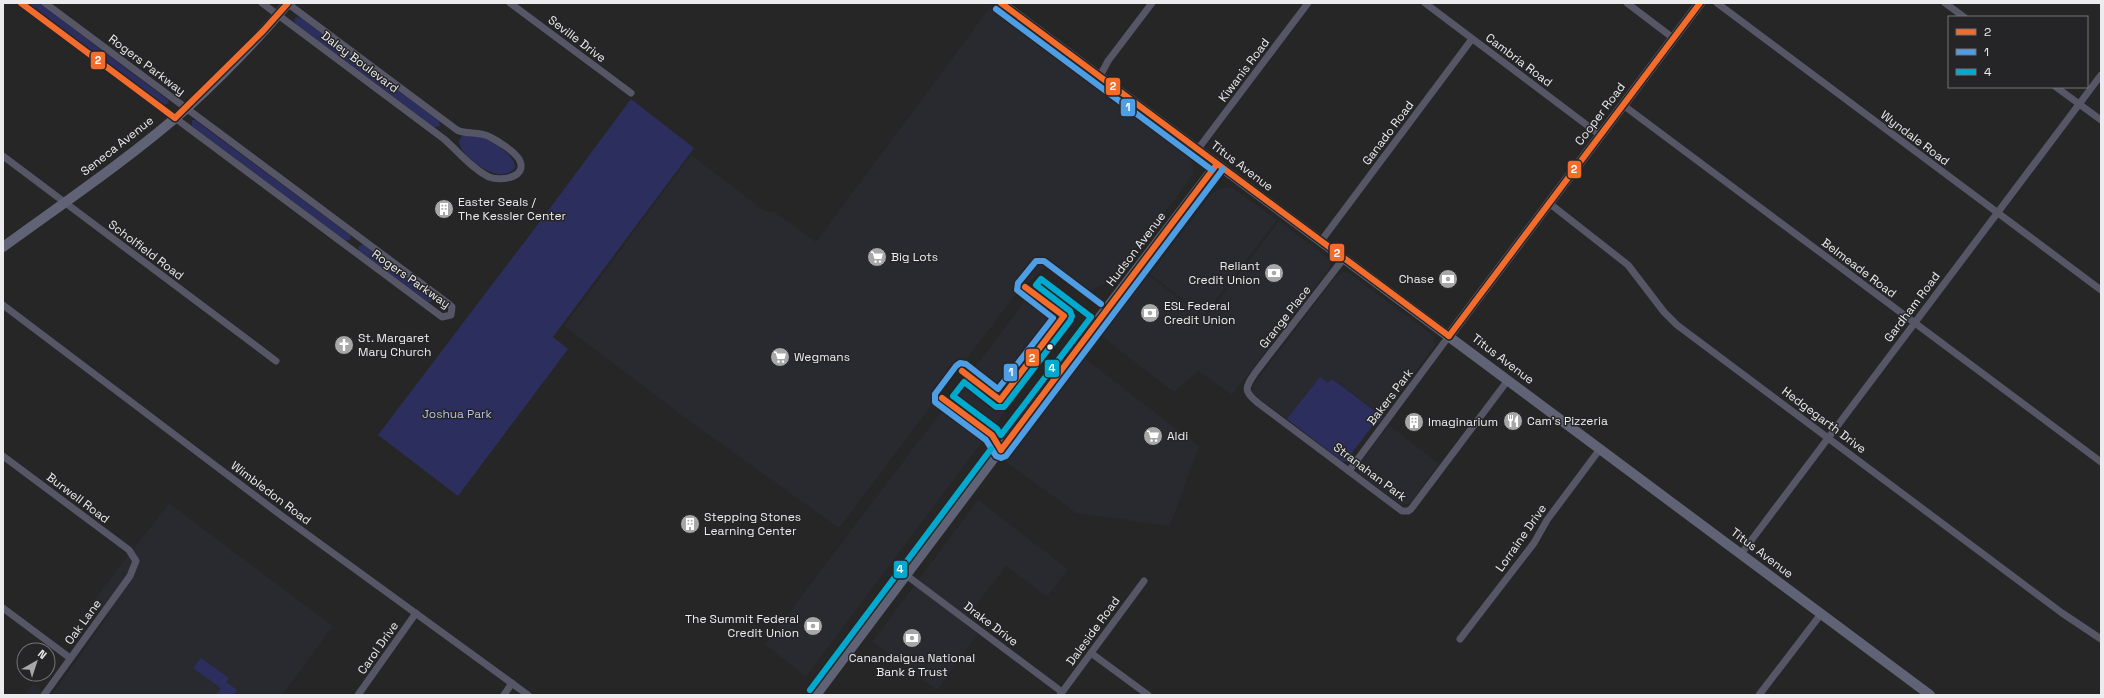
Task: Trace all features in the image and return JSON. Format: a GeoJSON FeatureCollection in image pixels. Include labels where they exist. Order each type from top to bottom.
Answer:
{"type":"FeatureCollection","features":[{"type":"Feature","properties":{"kind":"main road","name":"Seneca Avenue"},"geometry":{"type":"LineString","coordinates":[[3,247],[65,202],[186,108],[288,3]]}},
{"type":"Feature","properties":{"kind":"main road","name":"Titus Avenue"},"geometry":{"type":"LineString","coordinates":[[1001,3],[1930,695]]}},
{"type":"Feature","properties":{"kind":"main road","name":"Cooper Road"},"geometry":{"type":"LineString","coordinates":[[1449,336],[1700,3]]}},
{"type":"Feature","properties":{"kind":"main road","name":"Hudson Avenue"},"geometry":{"type":"LineString","coordinates":[[816,695],[1217,164]]}},
{"type":"Feature","properties":{"kind":"street","name":"Rogers Parkway"},"geometry":{"type":"LineString","coordinates":[[21,3],[442,317],[451,316],[452,307],[449,304],[45,3]]}},
{"type":"Feature","properties":{"kind":"street","name":"Daley Boulevard"},"geometry":{"type":"LineString","coordinates":[[262,3],[444,139],[458,154],[487,176],[502,180],[509,179],[519,171],[521,166],[519,159],[491,137],[481,134],[460,132],[288,3]]}},
{"type":"Feature","properties":{"kind":"street","name":"Seville Drive"},"geometry":{"type":"LineString","coordinates":[[510,3],[631,93]]}},
{"type":"Feature","properties":{"kind":"street"},"geometry":{"type":"LineString","coordinates":[[1100,76],[1108,61],[1152,3]]}},
{"type":"Feature","properties":{"kind":"street","name":"Kiwanis Road"},"geometry":{"type":"LineString","coordinates":[[1198,149],[1308,3]]}},
{"type":"Feature","properties":{"kind":"street","name":"Cambria Road"},"geometry":{"type":"LineString","coordinates":[[1425,3],[1600,135]]}},
{"type":"Feature","properties":{"kind":"street"},"geometry":{"type":"LineString","coordinates":[[1627,3],[1673,38]]}},
{"type":"Feature","properties":{"kind":"street","name":"Wyndale Road"},"geometry":{"type":"LineString","coordinates":[[1716,3],[2101,290]]}},
{"type":"Feature","properties":{"kind":"street"},"geometry":{"type":"LineString","coordinates":[[1945,3],[1963,16]]}},
{"type":"Feature","properties":{"kind":"street","name":"Ganado Road"},"geometry":{"type":"LineString","coordinates":[[1321,241],[1472,39]]}},
{"type":"Feature","properties":{"kind":"street","name":"Gardham Road"},"geometry":{"type":"LineString","coordinates":[[1741,554],[2101,75]]}},
{"type":"Feature","properties":{"kind":"street"},"geometry":{"type":"LineString","coordinates":[[2057,88],[2101,120]]}},
{"type":"Feature","properties":{"kind":"street","name":"Belmeade Road"},"geometry":{"type":"LineString","coordinates":[[1623,105],[2101,462]]}},
{"type":"Feature","properties":{"kind":"street"},"geometry":{"type":"LineString","coordinates":[[444,139],[453,127]]}},
{"type":"Feature","properties":{"kind":"street","name":"Scholfield Road"},"geometry":{"type":"LineString","coordinates":[[3,156],[276,361]]}},
{"type":"Feature","properties":{"kind":"street","name":"Hedgegarth Drive"},"geometry":{"type":"LineString","coordinates":[[1549,203],[1628,265],[1664,312],[1677,325],[2056,608],[2101,639]]}},
{"type":"Feature","properties":{"kind":"street","name":"Grange Place"},"geometry":{"type":"LineString","coordinates":[[1246,391],[1247,385],[1255,373],[1344,258]]}},
{"type":"Feature","properties":{"kind":"street","name":"Wimbledon Road"},"geometry":{"type":"LineString","coordinates":[[3,305],[279,513],[528,695]]}},
{"type":"Feature","properties":{"kind":"street","name":"Bakers Park"},"geometry":{"type":"LineString","coordinates":[[1348,471],[1449,336]]}},
{"type":"Feature","properties":{"kind":"street","name":"Stranahan Park"},"geometry":{"type":"LineString","coordinates":[[1246,391],[1248,396],[1348,471],[1402,511],[1408,511],[1508,380]]}},
{"type":"Feature","properties":{"kind":"street","name":"Lorraine Drive"},"geometry":{"type":"LineString","coordinates":[[1460,639],[1534,543],[1547,520],[1600,448]]}},
{"type":"Feature","properties":{"kind":"street","name":"Burwell Road"},"geometry":{"type":"LineString","coordinates":[[3,456],[129,550],[136,561]]}},
{"type":"Feature","properties":{"kind":"street","name":"Oak Lane"},"geometry":{"type":"LineString","coordinates":[[44,695],[130,576],[136,561]]}},
{"type":"Feature","properties":{"kind":"street","name":"Drake Drive"},"geometry":{"type":"LineString","coordinates":[[906,574],[1061,693]]}},
{"type":"Feature","properties":{"kind":"street","name":"Daleside Road"},"geometry":{"type":"LineString","coordinates":[[1061,693],[1144,580]]}},
{"type":"Feature","properties":{"kind":"street"},"geometry":{"type":"LineString","coordinates":[[3,608],[70,658]]}},
{"type":"Feature","properties":{"kind":"street","name":"Carol Drive"},"geometry":{"type":"LineString","coordinates":[[358,695],[416,613]]}},
{"type":"Feature","properties":{"kind":"street"},"geometry":{"type":"LineString","coordinates":[[1759,695],[1821,614]]}},
{"type":"Feature","properties":{"kind":"street"},"geometry":{"type":"LineString","coordinates":[[1091,653],[1148,695]]}},
{"type":"Feature","properties":{"kind":"street"},"geometry":{"type":"LineString","coordinates":[[504,695],[512,683]]}},
{"type":"Feature","properties":{"kind":"shaded area"},"geometry":{"type":"Polygon","coordinates":[[[991,6],[1190,156],[1194,172],[1179,194],[1138,246],[1105,283],[1089,292],[1049,263],[1013,298],[839,528],[684,417],[564,326],[691,155],[766,212],[774,212],[816,242],[991,6]]]}},
{"type":"Feature","properties":{"kind":"shaded area"},"geometry":{"type":"Polygon","coordinates":[[[1221,188],[1233,188],[1277,220],[1204,316],[1150,274],[1211,194],[1221,188]]]}},
{"type":"Feature","properties":{"kind":"shaded area"},"geometry":{"type":"Polygon","coordinates":[[[1279,221],[1329,259],[1331,263],[1330,268],[1232,395],[1198,371],[1174,392],[1101,336],[1148,275],[1205,318],[1279,221]]]}},
{"type":"Feature","properties":{"kind":"shaded area"},"geometry":{"type":"Polygon","coordinates":[[[1343,272],[1349,273],[1433,335],[1435,345],[1383,416],[1333,379],[1328,383],[1320,377],[1287,419],[1251,393],[1254,384],[1336,276],[1343,272]]]}},
{"type":"Feature","properties":{"kind":"shaded area"},"geometry":{"type":"Polygon","coordinates":[[[1041,280],[1079,309],[1007,409],[806,677],[765,644],[1041,280]]]}},
{"type":"Feature","properties":{"kind":"shaded area"},"geometry":{"type":"Polygon","coordinates":[[[1084,358],[1199,446],[1170,526],[1076,513],[1006,462],[1084,358]]]}},
{"type":"Feature","properties":{"kind":"shaded area"},"geometry":{"type":"Polygon","coordinates":[[[1389,425],[1439,464],[1409,504],[1402,505],[1358,473],[1357,467],[1389,425]]]}},
{"type":"Feature","properties":{"kind":"shaded area"},"geometry":{"type":"Polygon","coordinates":[[[978,500],[1068,569],[1047,597],[1006,566],[963,623],[978,634],[937,690],[872,642],[978,500]]]}},
{"type":"Feature","properties":{"kind":"shaded area"},"geometry":{"type":"Polygon","coordinates":[[[169,503],[333,626],[282,695],[52,695],[109,614],[93,601],[169,503]]]}},
{"type":"Feature","properties":{"kind":"shaded area"},"geometry":{"type":"Polygon","coordinates":[[[33,684],[47,695],[24,695],[33,684]]]}},
{"type":"Feature","properties":{"kind":"green space"},"geometry":{"type":"Polygon","coordinates":[[[27,3],[39,3],[168,100],[169,103],[164,105],[27,3]]]}},
{"type":"Feature","properties":{"kind":"green space"},"geometry":{"type":"Polygon","coordinates":[[[296,17],[301,18],[439,121],[440,126],[434,127],[296,24],[294,20],[296,17]]]}},
{"type":"Feature","properties":{"kind":"green space","name":"Joshua Park"},"geometry":{"type":"Polygon","coordinates":[[[631,99],[694,148],[553,337],[568,349],[458,496],[378,435],[631,99]]]}},
{"type":"Feature","properties":{"kind":"green space"},"geometry":{"type":"Polygon","coordinates":[[[192,120],[195,120],[350,235],[351,239],[346,241],[192,126],[192,120]]]}},
{"type":"Feature","properties":{"kind":"green space"},"geometry":{"type":"Polygon","coordinates":[[[462,136],[481,137],[491,141],[507,153],[514,162],[515,167],[509,173],[500,174],[482,168],[466,154],[461,147],[459,141],[462,136]]]}},
{"type":"Feature","properties":{"kind":"green space"},"geometry":{"type":"Polygon","coordinates":[[[363,244],[433,296],[433,301],[428,302],[359,251],[358,247],[363,244]]]}},
{"type":"Feature","properties":{"kind":"green space"},"geometry":{"type":"Polygon","coordinates":[[[1320,377],[1328,383],[1332,379],[1383,417],[1379,422],[1376,421],[1351,454],[1353,456],[1348,462],[1342,461],[1287,419],[1320,377]]]}},
{"type":"Feature","properties":{"kind":"green space"},"geometry":{"type":"Polygon","coordinates":[[[201,658],[229,678],[226,682],[237,690],[233,695],[216,695],[221,688],[193,668],[201,658]]]}},
{"type":"Feature","properties":{"kind":"transit line","name":"2"},"geometry":{"type":"LineString","coordinates":[[21,3],[175,118]]}},
{"type":"Feature","properties":{"kind":"transit line","name":"2"},"geometry":{"type":"LineString","coordinates":[[175,118],[263,31],[288,3]]}},
{"type":"Feature","properties":{"kind":"transit line","name":"2"},"geometry":{"type":"LineString","coordinates":[[1001,3],[1449,336]]}},
{"type":"Feature","properties":{"kind":"transit line","name":"2"},"geometry":{"type":"LineString","coordinates":[[1449,336],[1700,3]]}},
{"type":"Feature","properties":{"kind":"transit line","name":"1"},"geometry":{"type":"LineString","coordinates":[[996,9],[1212,170]]}},
{"type":"Feature","properties":{"kind":"transit line","name":"2"},"geometry":{"type":"LineString","coordinates":[[1001,450],[1217,164]]}},
{"type":"Feature","properties":{"kind":"transit line","name":"1"},"geometry":{"type":"LineString","coordinates":[[1101,304],[1044,261],[1036,261],[1018,283],[1017,290],[1053,318],[998,389],[966,364],[960,363],[956,366],[935,394],[935,402],[986,440],[996,456],[1001,458],[1006,456],[1223,169]]}},
{"type":"Feature","properties":{"kind":"transit line","name":"4"},"geometry":{"type":"LineString","coordinates":[[1041,279],[1091,317],[1001,435],[997,429],[953,396],[964,382],[996,407],[1004,407],[1070,321],[1072,316],[1070,311],[1036,285],[1041,279]]}},
{"type":"Feature","properties":{"kind":"transit line","name":"2"},"geometry":{"type":"LineString","coordinates":[[962,371],[1000,400],[1064,316],[1025,287]]}},
{"type":"Feature","properties":{"kind":"transit line","name":"2"},"geometry":{"type":"LineString","coordinates":[[942,398],[992,435],[1001,450]]}},
{"type":"Feature","properties":{"kind":"transit line","name":"4"},"geometry":{"type":"LineString","coordinates":[[810,690],[991,449]]}},
{"type":"Feature","properties":{"kind":"place","name":"Easter Seals / The Kessler Center"},"geometry":{"type":"Point","coordinates":[444,209]}},
{"type":"Feature","properties":{"kind":"place","name":"Big Lots"},"geometry":{"type":"Point","coordinates":[877,257]}},
{"type":"Feature","properties":{"kind":"place","name":"Reliant Credit Union"},"geometry":{"type":"Point","coordinates":[1274,273]}},
{"type":"Feature","properties":{"kind":"place","name":"Chase"},"geometry":{"type":"Point","coordinates":[1448,279]}},
{"type":"Feature","properties":{"kind":"place","name":"ESL Federal Credit Union"},"geometry":{"type":"Point","coordinates":[1150,313]}},
{"type":"Feature","properties":{"kind":"place","name":"St. Margaret Mary Church"},"geometry":{"type":"Point","coordinates":[344,345]}},
{"type":"Feature","properties":{"kind":"place","name":"Wegmans"},"geometry":{"type":"Point","coordinates":[780,357]}},
{"type":"Feature","properties":{"kind":"place","name":"Cam's Pizzeria"},"geometry":{"type":"Point","coordinates":[1513,421]}},
{"type":"Feature","properties":{"kind":"place","name":"Imaginarium"},"geometry":{"type":"Point","coordinates":[1414,422]}},
{"type":"Feature","properties":{"kind":"place","name":"Aldi"},"geometry":{"type":"Point","coordinates":[1153,436]}},
{"type":"Feature","properties":{"kind":"place","name":"Stepping Stones Learning Center"},"geometry":{"type":"Point","coordinates":[690,524]}},
{"type":"Feature","properties":{"kind":"place","name":"The Summit Federal Credit Union"},"geometry":{"type":"Point","coordinates":[813,626]}},
{"type":"Feature","properties":{"kind":"place","name":"Canandaigua National Bank & Trust"},"geometry":{"type":"Point","coordinates":[912,638]}}]}
